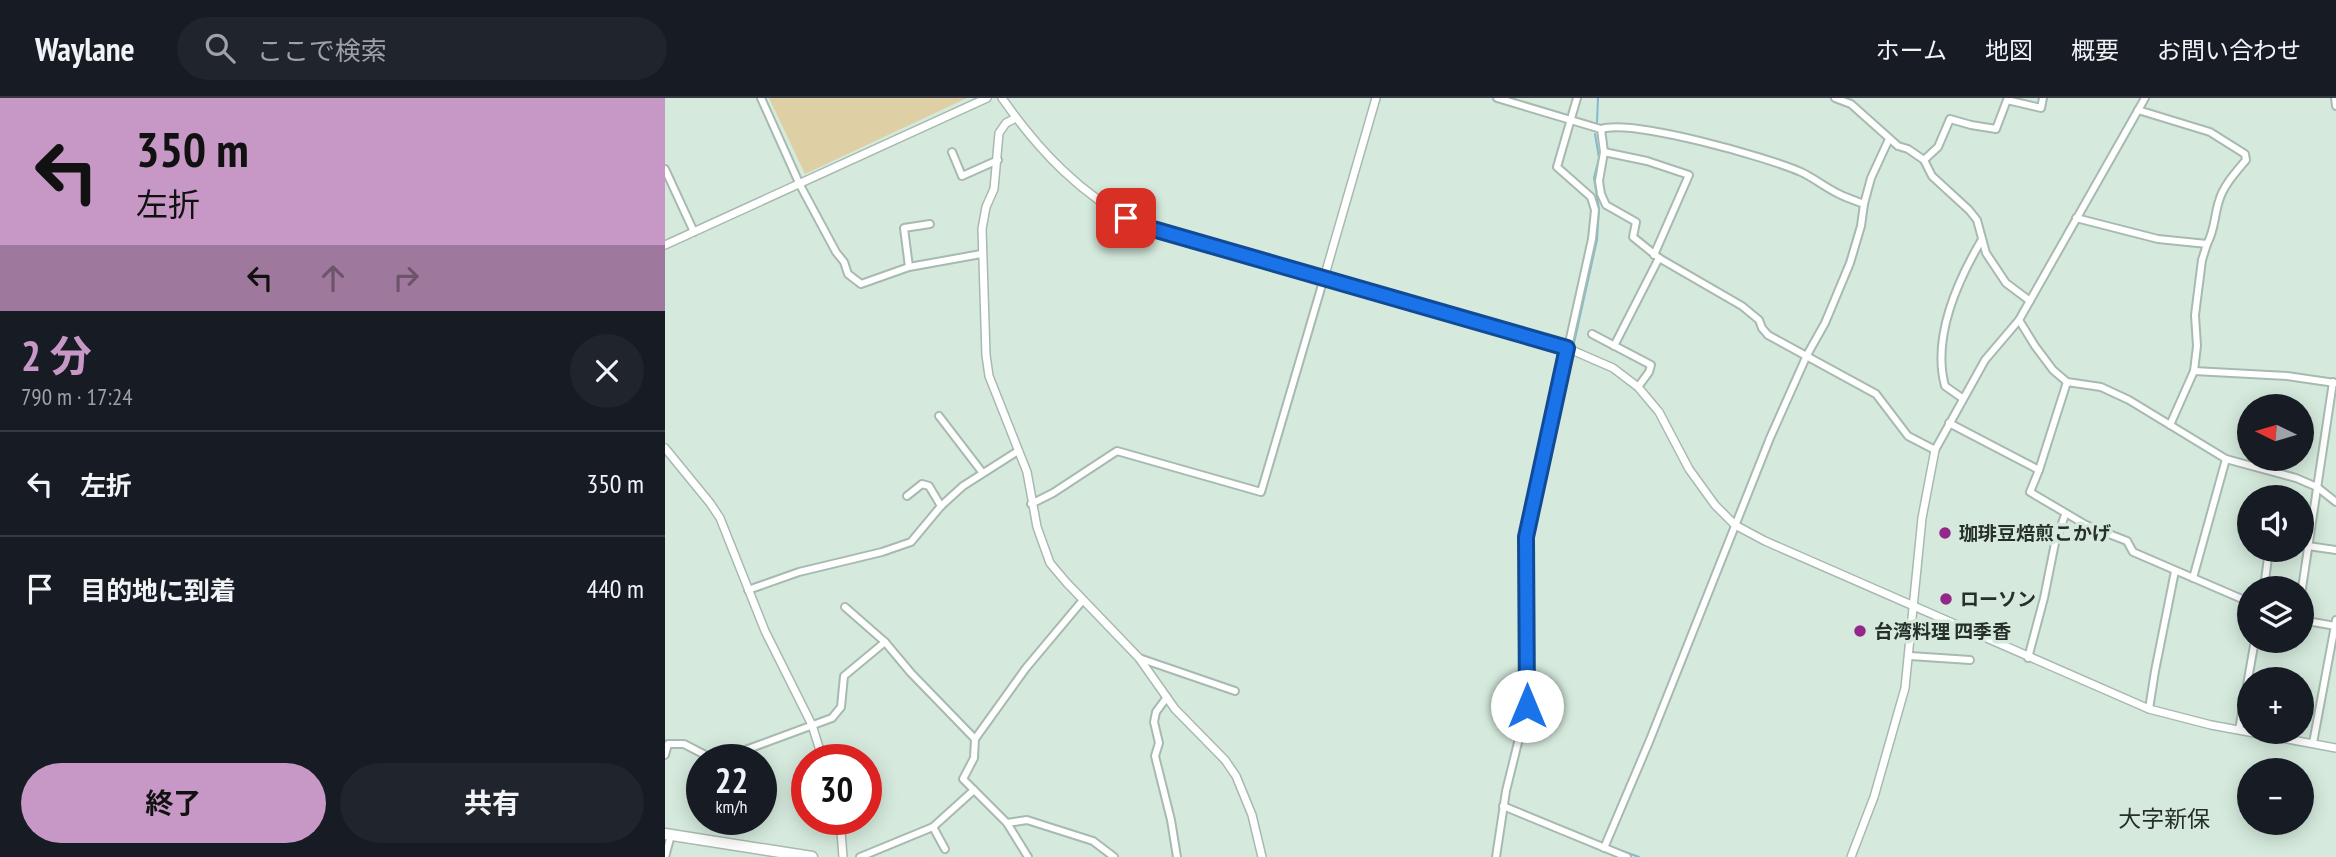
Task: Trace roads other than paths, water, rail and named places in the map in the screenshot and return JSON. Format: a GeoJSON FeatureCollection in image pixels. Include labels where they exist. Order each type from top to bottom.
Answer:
{"type":"FeatureCollection","features":[{"type":"Feature","properties":{"kind":"highway"},"geometry":{"type":"LineString","coordinates":[[668,834],[812,857]]}},
{"type":"Feature","properties":{"kind":"street"},"geometry":{"type":"LineString","coordinates":[[761,98],[800,185],[836,252],[844,262],[848,274],[861,284],[909,267],[981,254]]}},
{"type":"Feature","properties":{"kind":"street"},"geometry":{"type":"LineString","coordinates":[[665,245],[987,98]]}},
{"type":"Feature","properties":{"kind":"street"},"geometry":{"type":"LineString","coordinates":[[1002,98],[1053,163],[1080,187],[1139,225],[1567,348],[1613,368],[1638,387],[1659,412],[1689,469],[1715,505],[1735,525],[1913,607],[2149,709],[2237,730]]}},
{"type":"Feature","properties":{"kind":"street"},"geometry":{"type":"LineString","coordinates":[[1031,504],[1053,493],[1117,451],[1261,492],[1376,98]]}},
{"type":"Feature","properties":{"kind":"street"},"geometry":{"type":"LineString","coordinates":[[1497,98],[1601,129],[1610,126],[1668,134],[1724,149],[1802,173],[1839,194],[1864,204]]}},
{"type":"Feature","properties":{"kind":"street"},"geometry":{"type":"LineString","coordinates":[[1496,857],[1503,806],[1527,706],[1526,537],[1592,239],[1595,210],[1591,197],[1557,167],[1577,98]]}},
{"type":"Feature","properties":{"kind":"street"},"geometry":{"type":"LineString","coordinates":[[1835,98],[1852,101],[1889,139],[1924,160],[1932,176],[1977,220],[1986,253],[2006,283],[2030,301]]}},
{"type":"Feature","properties":{"kind":"street"},"geometry":{"type":"LineString","coordinates":[[1924,160],[1938,146],[1950,119],[1996,129],[2007,100],[2041,108],[2043,98]]}},
{"type":"Feature","properties":{"kind":"street"},"geometry":{"type":"LineString","coordinates":[[1851,857],[1874,797],[1906,688],[1922,518],[1935,450],[1985,360],[2019,320],[2145,98]]}},
{"type":"Feature","properties":{"kind":"street"},"geometry":{"type":"LineString","coordinates":[[2335,98],[2336,106]]}},
{"type":"Feature","properties":{"kind":"street"},"geometry":{"type":"LineString","coordinates":[[2138,110],[2210,132],[2245,154],[2246,160],[2227,184],[2219,200],[2213,235],[2202,260],[2195,315],[2197,346],[2194,371],[2170,425]]}},
{"type":"Feature","properties":{"kind":"street"},"geometry":{"type":"LineString","coordinates":[[1016,118],[1006,123],[999,133],[994,189],[986,207],[982,229],[986,355],[989,376],[1027,472],[1037,527],[1051,563],[1139,658],[1167,697],[1225,760],[1236,776],[1252,815],[1262,857]]}},
{"type":"Feature","properties":{"kind":"street"},"geometry":{"type":"LineString","coordinates":[[1601,129],[1604,152],[1599,181],[1606,205],[1636,222],[1633,237],[1656,257],[1742,306],[1759,320],[1768,335],[1876,394],[1908,436],[1935,450]]}},
{"type":"Feature","properties":{"kind":"street"},"geometry":{"type":"LineString","coordinates":[[1604,848],[1770,438],[1807,355],[1825,323],[1850,263],[1871,178],[1889,139]]}},
{"type":"Feature","properties":{"kind":"street"},"geometry":{"type":"LineString","coordinates":[[952,152],[966,185]]}},
{"type":"Feature","properties":{"kind":"street"},"geometry":{"type":"LineString","coordinates":[[1604,152],[1647,161],[1689,175],[1656,257],[1614,346]]}},
{"type":"Feature","properties":{"kind":"street"},"geometry":{"type":"LineString","coordinates":[[962,176],[997,160]]}},
{"type":"Feature","properties":{"kind":"street"},"geometry":{"type":"LineString","coordinates":[[665,169],[694,232]]}},
{"type":"Feature","properties":{"kind":"street"},"geometry":{"type":"LineString","coordinates":[[2076,218],[2158,239],[2207,244]]}},
{"type":"Feature","properties":{"kind":"street"},"geometry":{"type":"LineString","coordinates":[[909,267],[904,228],[930,224]]}},
{"type":"Feature","properties":{"kind":"street"},"geometry":{"type":"LineString","coordinates":[[1962,398],[1945,386],[1942,377],[1942,342],[1948,316],[1967,265],[1981,241]]}},
{"type":"Feature","properties":{"kind":"street"},"geometry":{"type":"LineString","coordinates":[[2019,320],[2035,346],[2067,382],[2101,387],[2129,400],[2226,459],[2317,486],[2336,502]]}},
{"type":"Feature","properties":{"kind":"street"},"geometry":{"type":"LineString","coordinates":[[1592,334],[1651,365],[1638,387]]}},
{"type":"Feature","properties":{"kind":"street"},"geometry":{"type":"LineString","coordinates":[[2194,371],[2287,376],[2335,383],[2314,500]]}},
{"type":"Feature","properties":{"kind":"street"},"geometry":{"type":"LineString","coordinates":[[2067,382],[2030,492],[2065,515],[2127,541],[2133,552],[2237,597]]}},
{"type":"Feature","properties":{"kind":"street"},"geometry":{"type":"LineString","coordinates":[[939,416],[982,472]]}},
{"type":"Feature","properties":{"kind":"street"},"geometry":{"type":"LineString","coordinates":[[1949,423],[2039,470]]}},
{"type":"Feature","properties":{"kind":"street"},"geometry":{"type":"LineString","coordinates":[[665,448],[720,518],[765,631],[812,725],[818,744]]}},
{"type":"Feature","properties":{"kind":"street"},"geometry":{"type":"LineString","coordinates":[[748,590],[799,572],[882,552],[911,542],[941,506],[963,486],[1018,451]]}},
{"type":"Feature","properties":{"kind":"street"},"geometry":{"type":"LineString","coordinates":[[2193,578],[2226,459]]}},
{"type":"Feature","properties":{"kind":"street"},"geometry":{"type":"LineString","coordinates":[[907,496],[922,484],[929,485],[941,506]]}},
{"type":"Feature","properties":{"kind":"street"},"geometry":{"type":"LineString","coordinates":[[2028,658],[2055,543],[2065,515]]}},
{"type":"Feature","properties":{"kind":"street"},"geometry":{"type":"LineString","coordinates":[[2314,547],[2336,550]]}},
{"type":"Feature","properties":{"kind":"street"},"geometry":{"type":"LineString","coordinates":[[2149,709],[2175,571]]}},
{"type":"Feature","properties":{"kind":"street"},"geometry":{"type":"LineString","coordinates":[[1028,857],[1007,822],[963,779],[974,758],[975,739],[1026,668],[1083,600]]}},
{"type":"Feature","properties":{"kind":"street"},"geometry":{"type":"LineString","coordinates":[[845,607],[885,642],[975,739]]}},
{"type":"Feature","properties":{"kind":"street"},"geometry":{"type":"LineString","coordinates":[[2314,622],[2336,624],[2314,738]]}},
{"type":"Feature","properties":{"kind":"street"},"geometry":{"type":"LineString","coordinates":[[665,755],[668,744],[684,744],[711,758],[729,756],[832,718],[841,707],[844,676],[885,642]]}},
{"type":"Feature","properties":{"kind":"street"},"geometry":{"type":"LineString","coordinates":[[1910,656],[1970,660]]}},
{"type":"Feature","properties":{"kind":"street"},"geometry":{"type":"LineString","coordinates":[[1139,658],[1235,691]]}},
{"type":"Feature","properties":{"kind":"street"},"geometry":{"type":"LineString","coordinates":[[1167,697],[1156,712],[1154,722],[1159,743],[1155,757],[1177,857]]}},
{"type":"Feature","properties":{"kind":"street"},"geometry":{"type":"LineString","coordinates":[[2314,743],[2336,748]]}},
{"type":"Feature","properties":{"kind":"street"},"geometry":{"type":"LineString","coordinates":[[860,857],[933,828],[974,790]]}},
{"type":"Feature","properties":{"kind":"street"},"geometry":{"type":"LineString","coordinates":[[1503,806],[1627,857]]}},
{"type":"Feature","properties":{"kind":"street"},"geometry":{"type":"LineString","coordinates":[[1007,822],[1027,820],[1093,841],[1114,857]]}},
{"type":"Feature","properties":{"kind":"street"},"geometry":{"type":"LineString","coordinates":[[933,828],[945,849]]}},
{"type":"Feature","properties":{"kind":"street"},"geometry":{"type":"LineString","coordinates":[[665,857],[668,834]]}},
{"type":"Feature","properties":{"kind":"street"},"geometry":{"type":"LineString","coordinates":[[841,835],[843,857]]}},
{"type":"Feature","properties":{"kind":"waterway"},"geometry":{"type":"LineString","coordinates":[[1597,122],[1598,98]]}},
{"type":"Feature","properties":{"kind":"waterway"},"geometry":{"type":"LineString","coordinates":[[1574,343],[1597,240],[1599,209],[1594,178],[1599,158],[1595,134]]}},
{"type":"Feature","properties":{"kind":"waterway"},"geometry":{"type":"LineString","coordinates":[[1530,686],[1531,536],[1571,359]]}},
{"type":"Feature","properties":{"kind":"waterway"},"geometry":{"type":"LineString","coordinates":[[1508,795],[1530,709]]}},
{"type":"Feature","properties":{"kind":"waterway"},"geometry":{"type":"LineString","coordinates":[[1609,846],[1639,857]]}},
{"type":"Feature","properties":{"kind":"place","name":"珈琲豆焙煎こかげ"},"geometry":{"type":"Point","coordinates":[1945,533]}},
{"type":"Feature","properties":{"kind":"place","name":"ローソン"},"geometry":{"type":"Point","coordinates":[1946,599]}},
{"type":"Feature","properties":{"kind":"place","name":"台湾料理 四季香"},"geometry":{"type":"Point","coordinates":[1860,631]}},
{"type":"Feature","properties":{"kind":"district","name":"大字新保"},"geometry":{"type":"Point","coordinates":[2164,818]}}]}
